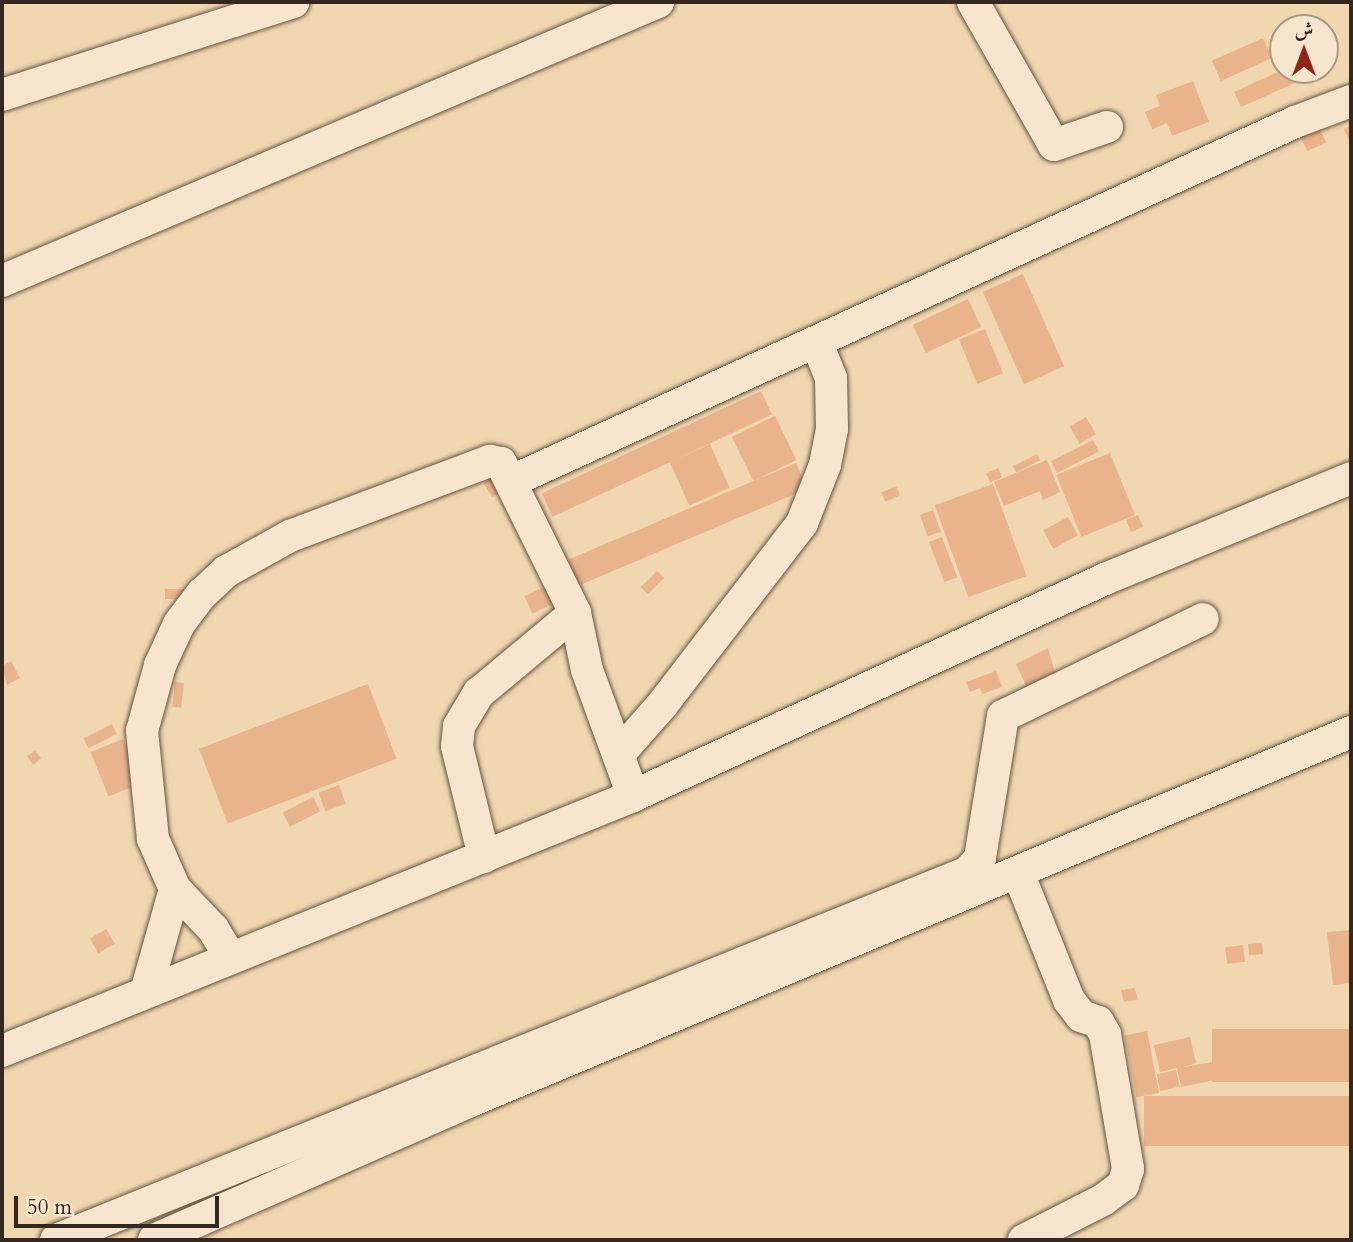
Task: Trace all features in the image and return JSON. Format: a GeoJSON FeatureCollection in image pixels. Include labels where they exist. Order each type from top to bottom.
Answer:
{"type":"FeatureCollection","features":[{"type":"Feature","properties":{"kind":"street"},"geometry":{"type":"LineString","coordinates":[[2,95],[294,2]]}},
{"type":"Feature","properties":{"kind":"street"},"geometry":{"type":"LineString","coordinates":[[2,281],[659,2]]}},
{"type":"Feature","properties":{"kind":"street"},"geometry":{"type":"LineString","coordinates":[[973,2],[1054,145],[1107,127]]}},
{"type":"Feature","properties":{"kind":"street"},"geometry":{"type":"LineString","coordinates":[[512,481],[817,344],[1295,122],[1351,101]]}},
{"type":"Feature","properties":{"kind":"street"},"geometry":{"type":"LineString","coordinates":[[619,754],[662,705],[802,523],[825,465],[832,429],[831,379],[817,344]]}},
{"type":"Feature","properties":{"kind":"street"},"geometry":{"type":"LineString","coordinates":[[230,957],[214,929],[175,889],[153,839],[142,731],[159,665],[179,624],[202,594],[227,571],[290,536],[490,461],[501,463],[575,613],[587,670],[633,796]]}},
{"type":"Feature","properties":{"kind":"street"},"geometry":{"type":"LineString","coordinates":[[2,1051],[633,796],[1105,579],[1351,478]]}},
{"type":"Feature","properties":{"kind":"street"},"geometry":{"type":"LineString","coordinates":[[484,857],[457,746],[458,726],[479,693],[575,613]]}},
{"type":"Feature","properties":{"kind":"street"},"geometry":{"type":"LineString","coordinates":[[56,1240],[968,872],[980,858],[1003,716],[1203,619]]}},
{"type":"Feature","properties":{"kind":"street"},"geometry":{"type":"LineString","coordinates":[[154,1240],[473,1100],[1019,875],[1351,732]]}},
{"type":"Feature","properties":{"kind":"street"},"geometry":{"type":"LineString","coordinates":[[1019,875],[1069,1000],[1081,1016],[1098,1022],[1105,1034],[1128,1169],[1123,1185],[1103,1200],[1024,1240]]}},
{"type":"Feature","properties":{"kind":"street"},"geometry":{"type":"LineString","coordinates":[[146,992],[175,889]]}},
{"type":"Feature","properties":{"kind":"building"},"geometry":{"type":"Polygon","coordinates":[[[1263,38],[1269,51],[1269,59],[1221,81],[1212,61],[1263,38]]]}},
{"type":"Feature","properties":{"kind":"building"},"geometry":{"type":"Polygon","coordinates":[[[1269,76],[1269,84],[1293,84],[1241,107],[1234,92],[1269,76]]]}},
{"type":"Feature","properties":{"kind":"building"},"geometry":{"type":"Polygon","coordinates":[[[1193,81],[1209,122],[1172,136],[1167,123],[1152,129],[1145,112],[1160,106],[1156,95],[1193,81]]]}},
{"type":"Feature","properties":{"kind":"building"},"geometry":{"type":"Polygon","coordinates":[[[1351,125],[1351,146],[1344,129],[1351,125]]]}},
{"type":"Feature","properties":{"kind":"building"},"geometry":{"type":"Polygon","coordinates":[[[1319,127],[1326,142],[1307,151],[1300,136],[1319,127]]]}},
{"type":"Feature","properties":{"kind":"building"},"geometry":{"type":"Polygon","coordinates":[[[1023,274],[1064,366],[1024,384],[983,292],[1023,274]]]}},
{"type":"Feature","properties":{"kind":"building"},"geometry":{"type":"Polygon","coordinates":[[[968,299],[981,327],[926,353],[913,325],[968,299]]]}},
{"type":"Feature","properties":{"kind":"building"},"geometry":{"type":"Polygon","coordinates":[[[985,329],[1003,374],[977,384],[959,339],[985,329]]]}},
{"type":"Feature","properties":{"kind":"building"},"geometry":{"type":"Polygon","coordinates":[[[761,391],[772,415],[553,517],[542,493],[761,391]]]}},
{"type":"Feature","properties":{"kind":"building"},"geometry":{"type":"Polygon","coordinates":[[[775,416],[796,460],[753,481],[732,437],[775,416]]]}},
{"type":"Feature","properties":{"kind":"building"},"geometry":{"type":"Polygon","coordinates":[[[1086,417],[1096,434],[1080,444],[1070,426],[1086,417]]]}},
{"type":"Feature","properties":{"kind":"building"},"geometry":{"type":"Polygon","coordinates":[[[1093,440],[1099,452],[1057,473],[1051,461],[1093,440]]]}},
{"type":"Feature","properties":{"kind":"building"},"geometry":{"type":"Polygon","coordinates":[[[710,444],[730,488],[689,506],[670,462],[710,444]]]}},
{"type":"Feature","properties":{"kind":"building"},"geometry":{"type":"Polygon","coordinates":[[[1110,453],[1135,515],[1081,537],[1056,475],[1110,453]]]}},
{"type":"Feature","properties":{"kind":"building"},"geometry":{"type":"Polygon","coordinates":[[[1037,454],[1040,460],[1016,472],[1013,466],[1037,454]]]}},
{"type":"Feature","properties":{"kind":"building"},"geometry":{"type":"Polygon","coordinates":[[[1047,460],[1060,492],[1043,500],[1040,491],[1004,506],[994,482],[1047,460]]]}},
{"type":"Feature","properties":{"kind":"building"},"geometry":{"type":"Polygon","coordinates":[[[796,463],[807,489],[580,585],[569,560],[796,463]]]}},
{"type":"Feature","properties":{"kind":"building"},"geometry":{"type":"Polygon","coordinates":[[[998,468],[1002,477],[990,482],[986,473],[998,468]]]}},
{"type":"Feature","properties":{"kind":"building"},"geometry":{"type":"Polygon","coordinates":[[[498,474],[507,489],[492,497],[483,483],[498,474]]]}},
{"type":"Feature","properties":{"kind":"building"},"geometry":{"type":"Polygon","coordinates":[[[993,484],[1027,576],[968,597],[935,505],[993,484]]]}},
{"type":"Feature","properties":{"kind":"building"},"geometry":{"type":"Polygon","coordinates":[[[896,486],[900,495],[885,502],[881,493],[896,486]]]}},
{"type":"Feature","properties":{"kind":"building"},"geometry":{"type":"Polygon","coordinates":[[[933,510],[941,532],[928,536],[920,515],[933,510]]]}},
{"type":"Feature","properties":{"kind":"building"},"geometry":{"type":"Polygon","coordinates":[[[1138,515],[1143,527],[1131,532],[1126,520],[1138,515]]]}},
{"type":"Feature","properties":{"kind":"building"},"geometry":{"type":"Polygon","coordinates":[[[1068,517],[1078,536],[1053,549],[1043,530],[1068,517]]]}},
{"type":"Feature","properties":{"kind":"building"},"geometry":{"type":"Polygon","coordinates":[[[942,537],[957,577],[944,582],[929,542],[942,537]]]}},
{"type":"Feature","properties":{"kind":"building"},"geometry":{"type":"Polygon","coordinates":[[[657,571],[664,578],[648,594],[641,587],[657,571]]]}},
{"type":"Feature","properties":{"kind":"building"},"geometry":{"type":"Polygon","coordinates":[[[557,581],[565,598],[532,613],[524,596],[557,581]]]}},
{"type":"Feature","properties":{"kind":"building"},"geometry":{"type":"Polygon","coordinates":[[[165,589],[184,589],[184,599],[165,599],[165,589]]]}},
{"type":"Feature","properties":{"kind":"building"},"geometry":{"type":"Polygon","coordinates":[[[1048,648],[1056,677],[1028,690],[1016,664],[1048,648]]]}},
{"type":"Feature","properties":{"kind":"building"},"geometry":{"type":"Polygon","coordinates":[[[11,661],[20,678],[7,685],[2,666],[11,661]]]}},
{"type":"Feature","properties":{"kind":"building"},"geometry":{"type":"Polygon","coordinates":[[[996,671],[1002,687],[982,694],[980,688],[970,692],[966,682],[996,671]]]}},
{"type":"Feature","properties":{"kind":"building"},"geometry":{"type":"Polygon","coordinates":[[[175,682],[184,683],[181,708],[172,707],[175,682]]]}},
{"type":"Feature","properties":{"kind":"building"},"geometry":{"type":"Polygon","coordinates":[[[368,684],[397,759],[228,824],[199,749],[368,684]]]}},
{"type":"Feature","properties":{"kind":"building"},"geometry":{"type":"Polygon","coordinates":[[[112,724],[117,734],[88,748],[83,739],[112,724]]]}},
{"type":"Feature","properties":{"kind":"building"},"geometry":{"type":"Polygon","coordinates":[[[123,739],[141,784],[109,797],[91,752],[123,739]]]}},
{"type":"Feature","properties":{"kind":"building"},"geometry":{"type":"Polygon","coordinates":[[[35,751],[41,758],[33,765],[27,756],[35,751]]]}},
{"type":"Feature","properties":{"kind":"building"},"geometry":{"type":"Polygon","coordinates":[[[339,785],[346,804],[325,811],[318,793],[339,785]]]}},
{"type":"Feature","properties":{"kind":"building"},"geometry":{"type":"Polygon","coordinates":[[[313,797],[320,811],[290,827],[283,812],[313,797]]]}},
{"type":"Feature","properties":{"kind":"building"},"geometry":{"type":"Polygon","coordinates":[[[106,929],[115,944],[98,953],[90,939],[106,929]]]}},
{"type":"Feature","properties":{"kind":"building"},"geometry":{"type":"Polygon","coordinates":[[[1351,930],[1351,983],[1333,985],[1327,932],[1351,930]]]}},
{"type":"Feature","properties":{"kind":"building"},"geometry":{"type":"Polygon","coordinates":[[[1262,943],[1263,954],[1249,955],[1248,944],[1262,943]]]}},
{"type":"Feature","properties":{"kind":"building"},"geometry":{"type":"Polygon","coordinates":[[[1243,945],[1245,962],[1227,964],[1225,947],[1243,945]]]}},
{"type":"Feature","properties":{"kind":"building"},"geometry":{"type":"Polygon","coordinates":[[[1135,988],[1138,1000],[1124,1002],[1121,990],[1135,988]]]}},
{"type":"Feature","properties":{"kind":"building"},"geometry":{"type":"Polygon","coordinates":[[[1212,1029],[1351,1029],[1351,1082],[1212,1082],[1212,1029]]]}},
{"type":"Feature","properties":{"kind":"building"},"geometry":{"type":"Polygon","coordinates":[[[1147,1031],[1159,1093],[1136,1097],[1124,1035],[1147,1031]]]}},
{"type":"Feature","properties":{"kind":"building"},"geometry":{"type":"Polygon","coordinates":[[[1190,1037],[1196,1063],[1184,1067],[1212,1062],[1215,1080],[1181,1087],[1177,1068],[1160,1072],[1154,1045],[1190,1037]]]}},
{"type":"Feature","properties":{"kind":"building"},"geometry":{"type":"Polygon","coordinates":[[[1176,1070],[1180,1087],[1160,1091],[1157,1074],[1176,1070]]]}},
{"type":"Feature","properties":{"kind":"building"},"geometry":{"type":"Polygon","coordinates":[[[1144,1096],[1351,1096],[1351,1146],[1144,1146],[1144,1096]]]}}]}
